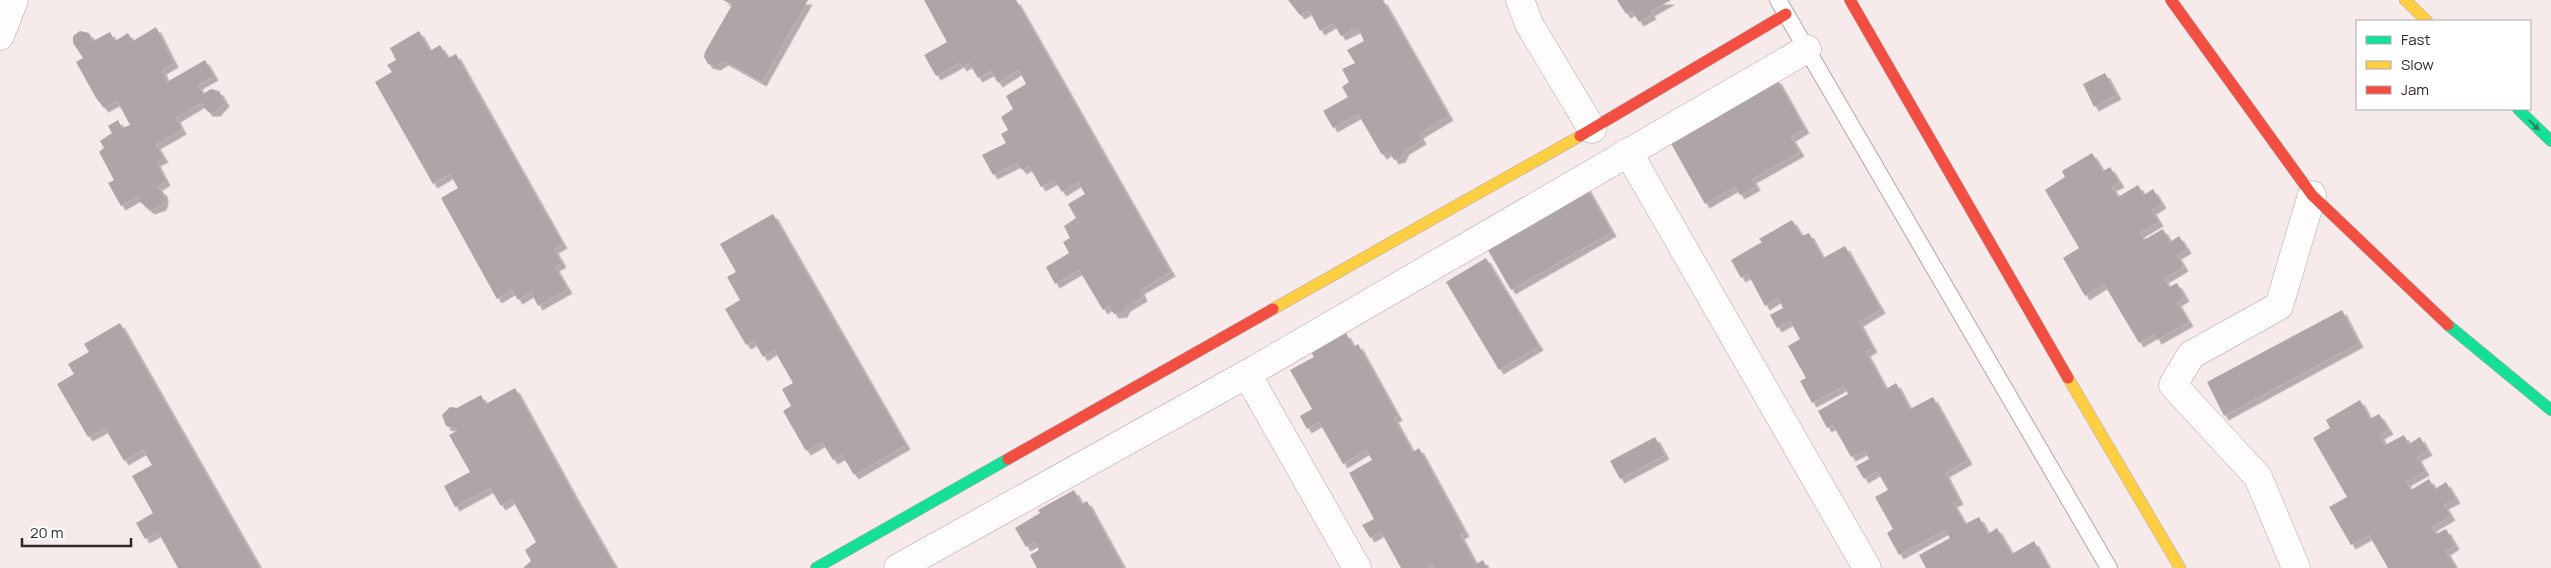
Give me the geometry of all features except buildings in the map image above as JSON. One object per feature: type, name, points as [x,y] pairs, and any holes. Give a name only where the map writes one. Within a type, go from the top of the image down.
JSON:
[{"type":"main road","points":[[1850,0],[2013,284],[2180,568]]},
{"type":"main road","points":[[2171,0],[2312,195],[2445,322],[2551,410]]},
{"type":"main road","points":[[2405,0],[2426,20]]},
{"type":"main road","points":[[816,568],[1592,129],[1786,14]]},
{"type":"main road","points":[[2519,110],[2551,141]]},
{"type":"street","points":[[0,36],[14,0]]},
{"type":"street","points":[[1520,0],[1529,24],[1592,129]]},
{"type":"street","points":[[898,568],[1247,374],[1807,50]]},
{"type":"street","points":[[1628,152],[1867,568]]},
{"type":"street","points":[[2296,568],[2258,477],[2173,385],[2192,355],[2279,306],[2312,195]]},
{"type":"street","points":[[1247,374],[1357,568]]},
{"type":"lane","points":[[1778,0],[2109,568]]},
{"type":"traffic: fast","points":[[2519,110],[2551,141]]},
{"type":"traffic: fast","points":[[2448,325],[2551,410]]},
{"type":"traffic: fast","points":[[816,568],[1008,459]]},
{"type":"traffic: slow","points":[[2405,0],[2426,20]]},
{"type":"traffic: slow","points":[[1273,309],[1580,136]]},
{"type":"traffic: slow","points":[[2068,378],[2180,568]]},
{"type":"traffic: jam","points":[[1850,0],[2068,378]]},
{"type":"traffic: jam","points":[[2171,0],[2312,195],[2448,325]]},
{"type":"traffic: jam","points":[[1580,136],[1786,14]]},
{"type":"traffic: jam","points":[[1008,459],[1273,309]]}]
